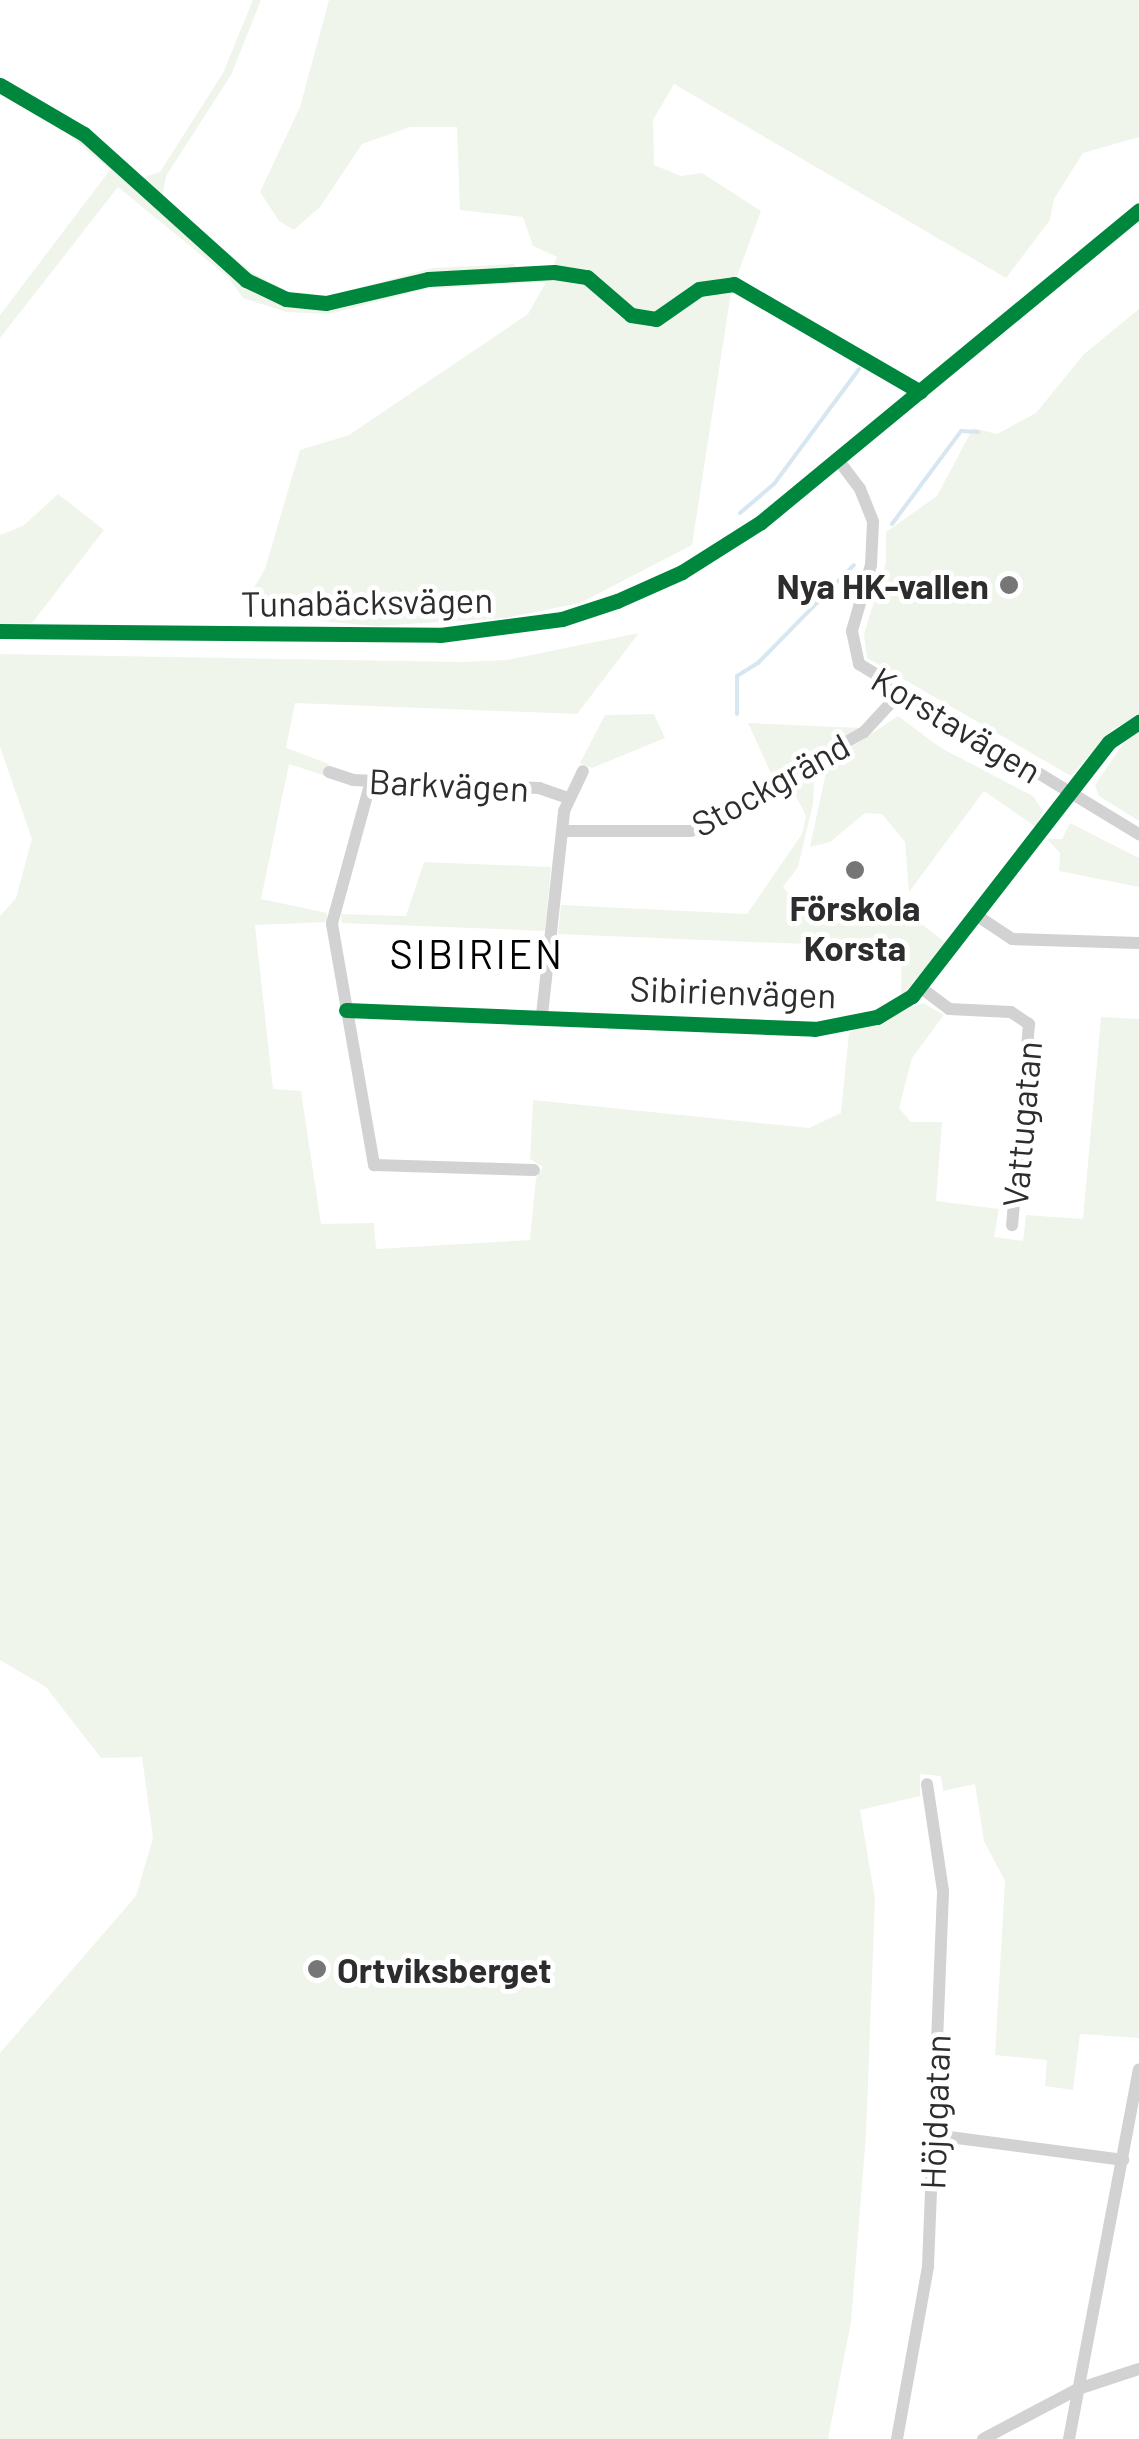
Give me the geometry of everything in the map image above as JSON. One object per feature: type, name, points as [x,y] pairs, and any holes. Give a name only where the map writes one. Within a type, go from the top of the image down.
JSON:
[{"type":"street","points":[[0,86],[84,134],[246,280],[286,299],[326,303],[428,279],[554,272],[587,277],[631,314],[656,320],[698,290],[734,284],[920,392]]},
{"type":"street","name":"Tunabäcksvägen","points":[[0,631],[440,634],[562,618],[616,601],[707,558],[839,461],[1139,210]]},
{"type":"street","name":"Korstavägen","points":[[839,461],[868,504],[874,538],[852,632],[854,654],[866,672],[1139,834]]},
{"type":"street","name":"Stockgränd","points":[[563,831],[691,832],[864,732],[900,693]]},
{"type":"street","name":"Sibirienvägen","points":[[346,1010],[839,1028],[895,1008],[920,987],[1108,742],[1139,722]]},
{"type":"street","points":[[542,1015],[568,798],[583,771]]},
{"type":"street","name":"Barkvägen","points":[[329,772],[371,781],[539,788],[568,798]]},
{"type":"street","points":[[371,781],[333,906],[346,1010],[374,1166],[534,1170]]},
{"type":"street","points":[[976,914],[1012,939],[1139,943]]},
{"type":"street","name":"Vattugatan","points":[[920,987],[949,1008],[1010,1012],[1028,1024],[1012,1225]]},
{"type":"street","name":"Höjdgatan","points":[[898,2439],[922,2326],[934,2135],[942,1861],[928,1784]]},
{"type":"street","points":[[1069,2439],[1139,2070]]},
{"type":"street","points":[[934,2135],[1123,2160]]},
{"type":"street","points":[[983,2439],[1078,2389],[1139,2369]]},
{"type":"shaded area","points":[[253,0],[261,0],[231,75],[166,176],[162,198],[251,272],[287,291],[328,296],[433,268],[514,264],[518,269],[422,275],[344,295],[308,300],[248,275],[144,187],[116,157],[141,178],[160,172],[223,73]]},
{"type":"shaded area","points":[[329,0],[1139,0],[1139,137],[1083,153],[1054,199],[1050,220],[1006,278],[674,84],[653,120],[654,165],[681,176],[702,173],[761,211],[731,292],[692,545],[580,603],[505,618],[376,626],[250,615],[249,596],[265,569],[300,450],[349,435],[528,314],[546,282],[426,289],[329,314],[286,312],[243,298],[228,277],[118,187],[0,338],[0,315],[110,170],[61,128],[0,92],[94,147],[199,248],[265,297],[325,308],[425,284],[548,278],[557,257],[533,246],[523,217],[460,210],[457,127],[410,127],[362,144],[320,207],[294,230],[279,221],[260,192],[300,107]]},
{"type":"shaded area","name":"Nya HK-vallen","points":[[1139,309],[1139,716],[1113,729],[1071,776],[867,658],[864,634],[886,563],[886,532],[937,496],[973,428],[997,434],[1036,413],[1084,354]]},
{"type":"shaded area","points":[[58,494],[104,530],[32,623],[0,624],[0,535],[23,526]]},
{"type":"shaded area","points":[[639,633],[577,714],[295,703],[286,748],[329,764],[326,776],[289,764],[261,899],[327,913],[327,922],[255,925],[273,1089],[301,1091],[321,1224],[374,1223],[376,1249],[530,1240],[536,1178],[543,1167],[530,1159],[533,1100],[809,1128],[841,1113],[849,1033],[923,1003],[944,1015],[912,1058],[899,1108],[911,1122],[942,1122],[936,1201],[999,1209],[994,1237],[1023,1241],[1026,1215],[1083,1219],[1101,1017],[1139,1019],[1139,2038],[1080,2034],[1073,2090],[1045,2086],[1047,2060],[995,2055],[1005,1881],[984,1841],[975,1784],[943,1791],[941,1776],[920,1774],[920,1796],[860,1810],[875,1899],[866,2135],[851,2322],[828,2439],[0,2439],[0,2053],[136,1896],[153,1838],[142,1757],[101,1758],[46,1687],[0,1660],[0,916],[16,898],[32,839],[0,747],[0,654],[462,662],[507,660]]},
{"type":"shaded area","points":[[654,714],[665,738],[592,768],[580,763],[605,715]]},
{"type":"shaded area","points":[[898,716],[941,748],[1033,796],[1043,811],[1036,827],[984,791],[909,892],[905,842],[882,814],[865,813],[830,842],[810,847],[828,763]]},
{"type":"shaded area","points":[[748,723],[815,726],[860,728],[773,778]]},
{"type":"shaded area","points":[[1139,732],[1139,821],[1099,796],[1095,785],[1127,738]]},
{"type":"shaded area","points":[[805,776],[814,780],[813,804],[798,867],[783,887],[815,923],[845,898],[884,925],[898,906],[946,943],[901,997],[902,948],[558,934],[561,905],[747,914],[802,834],[806,816],[790,784]]},
{"type":"shaded area","points":[[1070,823],[1139,858],[1139,887],[1059,871],[1060,853],[1047,839],[1062,839]]},
{"type":"shaded area","points":[[424,862],[551,867],[545,931],[342,923],[341,914],[406,916]]},
{"type":"waterway","points":[[740,513],[774,484],[859,369]]},
{"type":"waterway","points":[[892,524],[961,431],[978,432]]},
{"type":"waterway","points":[[737,714],[737,676],[758,663],[854,565]]},
{"type":"cycle path","points":[[0,85],[84,134],[246,280],[286,299],[326,303],[428,279],[554,272],[587,277],[631,315],[656,319],[699,289],[734,284],[920,392]]},
{"type":"cycle path","points":[[0,631],[440,635],[562,619],[617,601],[682,572],[761,522],[1139,210]]},
{"type":"cycle path","points":[[346,1010],[815,1029],[877,1017],[912,996],[1109,742],[1139,722]]},
{"type":"place","name":"Nya HK-vallen","points":[[1009,585]]},
{"type":"place","name":"Förskola Korsta","points":[[855,870]]},
{"type":"place","name":"Ortviksberget","points":[[317,1969]]},
{"type":"district","name":"SIBIRIEN","points":[[477,953]]}]
